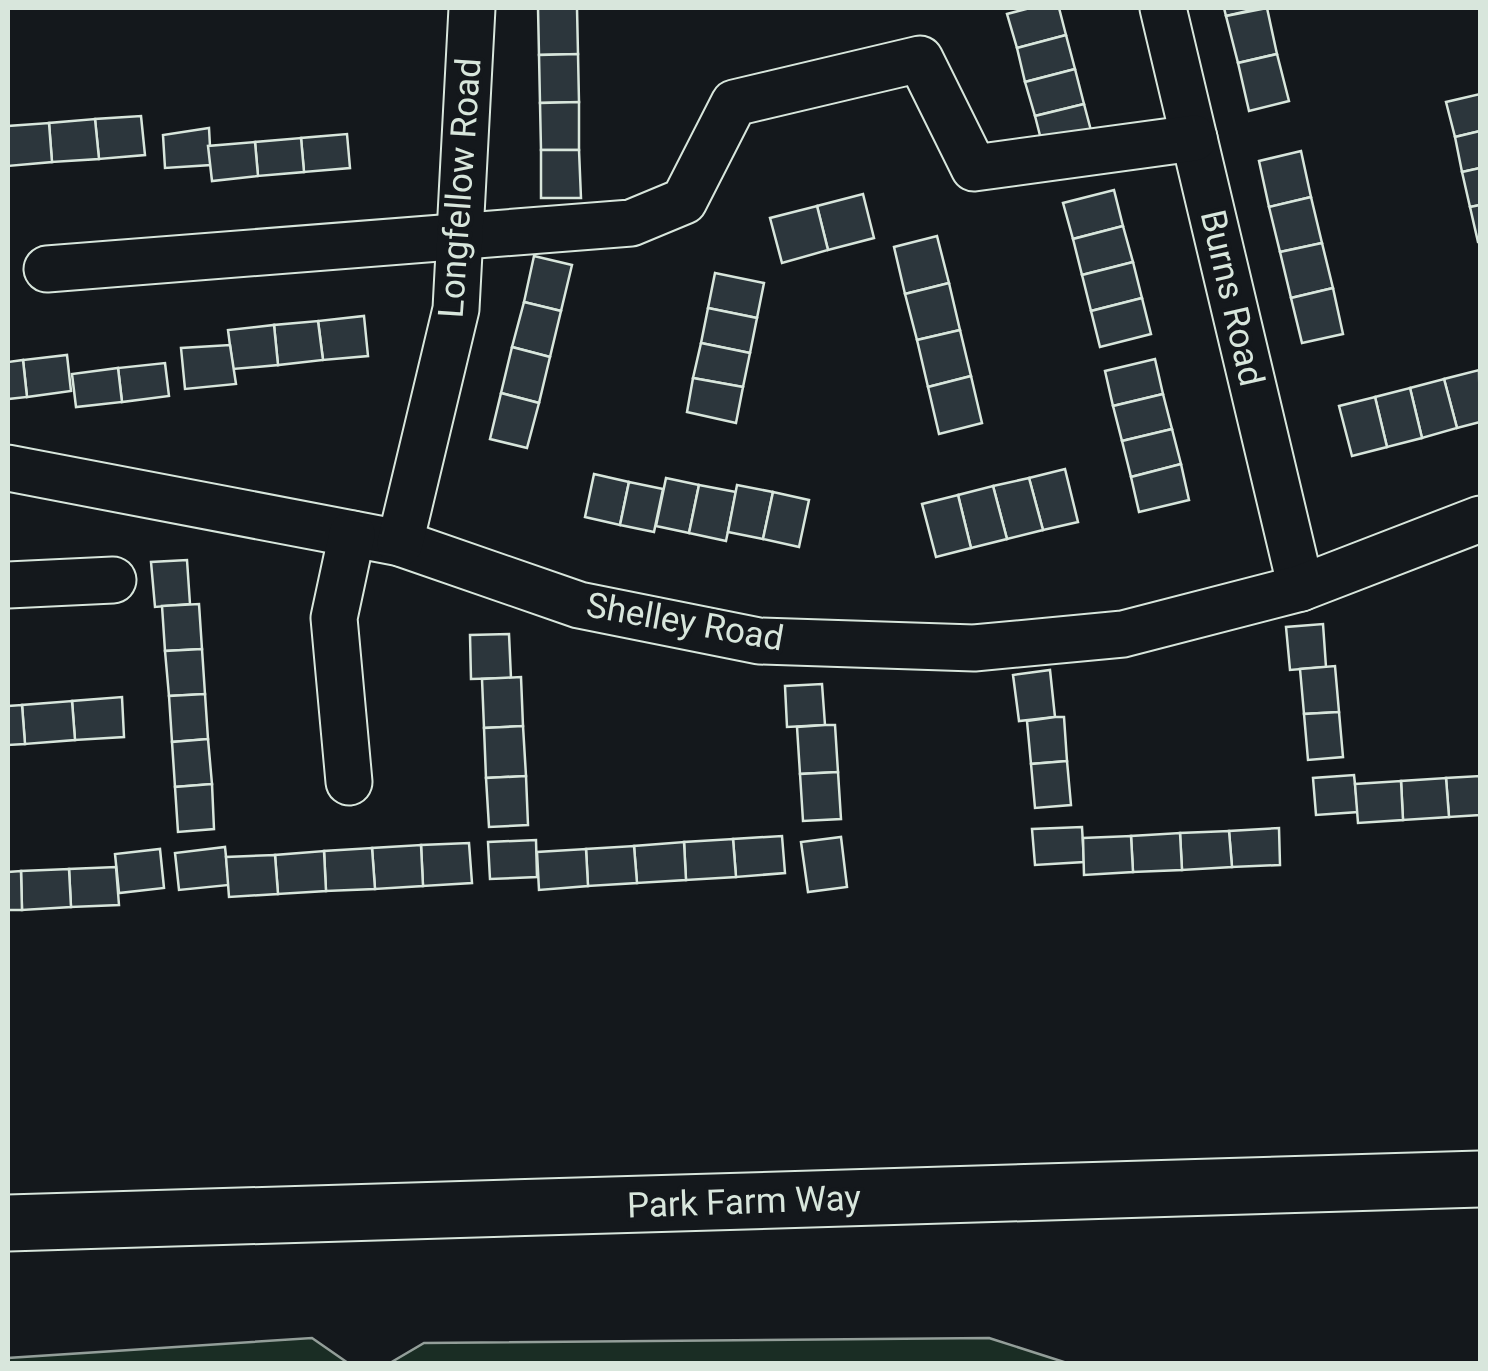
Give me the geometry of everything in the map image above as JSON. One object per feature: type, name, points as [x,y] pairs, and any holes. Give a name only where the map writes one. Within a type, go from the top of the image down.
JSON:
[{"type":"highway","name":"Park Farm Way","points":[[8,1224],[1480,1179]]},
{"type":"street","name":"Longfellow Road","points":[[400,543],[456,309],[472,8]]},
{"type":"street","name":"Burns Road","points":[[1163,8],[1301,588]]},
{"type":"street","points":[[47,270],[631,223],[684,201],[734,103],[920,59],[974,168],[1194,138]]},
{"type":"street","name":"Shelley Road","points":[[8,468],[400,543],[579,605],[759,641],[974,648],[1123,634],[1301,588],[1478,533]]},
{"type":"street","points":[[349,782],[334,618],[352,534]]},
{"type":"street","points":[[8,585],[113,580]]},
{"type":"green space","points":[[312,1338],[348,1363],[8,1363],[8,1358]]},
{"type":"green space","points":[[989,1338],[1067,1363],[390,1363],[424,1343]]},
{"type":"building","points":[[538,8],[577,8],[578,54],[539,55]]},
{"type":"building","points":[[1030,8],[1059,8],[1066,35],[1017,48],[1007,14]]},
{"type":"building","points":[[1224,8],[1260,8],[1226,16]]},
{"type":"building","points":[[1267,8],[1277,54],[1238,63],[1226,16]]},
{"type":"building","points":[[1066,35],[1075,69],[1025,82],[1017,48]]},
{"type":"building","points":[[578,54],[579,102],[540,103],[539,55]]},
{"type":"building","points":[[1277,54],[1289,101],[1249,111],[1238,63]]},
{"type":"building","points":[[1075,69],[1084,104],[1035,116],[1025,82]]},
{"type":"building","points":[[1480,94],[1480,131],[1455,137],[1446,102]]},
{"type":"building","points":[[579,102],[579,150],[541,150],[540,103]]},
{"type":"building","points":[[1084,104],[1093,138],[1044,151],[1035,116]]},
{"type":"building","points":[[141,116],[145,155],[99,159],[95,119]]},
{"type":"building","points":[[95,119],[99,159],[52,162],[49,123]]},
{"type":"building","points":[[49,123],[52,162],[8,166],[8,126]]},
{"type":"building","points":[[209,128],[211,165],[165,168],[163,135]]},
{"type":"building","points":[[1480,131],[1480,168],[1462,172],[1455,137]]},
{"type":"building","points":[[347,134],[350,168],[304,172],[301,138]]},
{"type":"building","points":[[301,138],[304,172],[258,176],[255,142]]},
{"type":"building","points":[[255,142],[258,176],[212,181],[208,146]]},
{"type":"building","points":[[541,150],[579,150],[581,198],[541,198]]},
{"type":"building","points":[[1301,151],[1311,197],[1269,207],[1259,161]]},
{"type":"building","points":[[1480,168],[1480,205],[1470,207],[1462,172]]},
{"type":"building","points":[[1114,190],[1123,226],[1073,239],[1063,203]]},
{"type":"building","points":[[863,194],[874,238],[828,250],[817,206]]},
{"type":"building","points":[[1311,197],[1322,243],[1280,252],[1269,207]]},
{"type":"building","points":[[1480,205],[1480,242],[1478,242],[1470,207]]},
{"type":"building","points":[[817,206],[828,250],[782,263],[770,218]]},
{"type":"building","points":[[1123,226],[1133,262],[1082,275],[1073,239]]},
{"type":"building","points":[[937,236],[949,283],[905,294],[894,247]]},
{"type":"building","points":[[1322,243],[1333,288],[1291,298],[1280,252]]},
{"type":"building","points":[[534,256],[572,265],[561,311],[524,302]]},
{"type":"building","points":[[1133,262],[1142,298],[1091,311],[1082,275]]},
{"type":"building","points":[[715,273],[764,283],[757,318],[708,308]]},
{"type":"building","points":[[949,283],[960,330],[917,340],[905,294]]},
{"type":"building","points":[[1333,288],[1343,334],[1302,343],[1291,298]]},
{"type":"building","points":[[1142,298],[1151,334],[1100,347],[1091,311]]},
{"type":"building","points":[[524,302],[561,311],[550,357],[512,347]]},
{"type":"building","points":[[708,308],[757,318],[750,353],[701,343]]},
{"type":"building","points":[[364,316],[368,356],[323,360],[318,321]]},
{"type":"building","points":[[318,321],[323,360],[278,365],[274,325]]},
{"type":"building","points":[[274,325],[278,365],[233,369],[228,330]]},
{"type":"building","points":[[960,330],[971,376],[928,387],[917,340]]},
{"type":"building","points":[[701,343],[750,353],[743,387],[693,378]]},
{"type":"building","points":[[230,345],[236,384],[185,389],[181,348]]},
{"type":"building","points":[[512,347],[550,357],[539,403],[501,393]]},
{"type":"building","points":[[67,355],[71,391],[27,397],[23,360]]},
{"type":"building","points":[[1155,359],[1163,394],[1113,406],[1105,371]]},
{"type":"building","points":[[23,360],[27,397],[8,399],[8,362]]},
{"type":"building","points":[[165,363],[169,396],[122,402],[118,368]]},
{"type":"building","points":[[118,368],[122,402],[76,407],[72,374]]},
{"type":"building","points":[[1479,370],[1480,422],[1457,428],[1444,379]]},
{"type":"building","points":[[971,376],[982,423],[939,434],[928,387]]},
{"type":"building","points":[[693,378],[743,387],[736,423],[687,412]]},
{"type":"building","points":[[1444,379],[1457,428],[1422,438],[1410,388]]},
{"type":"building","points":[[1410,388],[1422,438],[1387,447],[1375,397]]},
{"type":"building","points":[[501,393],[539,403],[527,448],[490,439]]},
{"type":"building","points":[[1163,394],[1172,429],[1122,441],[1113,406]]},
{"type":"building","points":[[1375,397],[1387,447],[1352,456],[1339,406]]},
{"type":"building","points":[[1172,429],[1181,464],[1131,477],[1122,441]]},
{"type":"building","points":[[1181,464],[1189,500],[1139,512],[1131,477]]},
{"type":"building","points":[[1065,469],[1078,522],[1043,530],[1029,478]]},
{"type":"building","points":[[594,474],[629,482],[620,525],[585,517]]},
{"type":"building","points":[[666,478],[699,485],[689,533],[656,526]]},
{"type":"building","points":[[1029,478],[1043,530],[1007,539],[993,486]]},
{"type":"building","points":[[629,482],[663,489],[654,532],[620,525]]},
{"type":"building","points":[[699,485],[736,492],[726,541],[689,533]]},
{"type":"building","points":[[737,485],[773,492],[763,539],[728,532]]},
{"type":"building","points":[[993,486],[1007,539],[971,548],[958,495]]},
{"type":"building","points":[[773,492],[809,500],[799,547],[763,539]]},
{"type":"building","points":[[958,495],[971,548],[936,557],[922,504]]},
{"type":"building","points":[[187,560],[190,604],[155,607],[151,562]]},
{"type":"building","points":[[199,604],[202,649],[165,651],[162,606]]},
{"type":"building","points":[[1323,624],[1326,667],[1290,670],[1286,627]]},
{"type":"building","points":[[509,634],[511,678],[471,679],[470,635]]},
{"type":"building","points":[[202,649],[205,694],[169,696],[165,651]]},
{"type":"building","points":[[1335,666],[1339,712],[1304,714],[1300,669]]},
{"type":"building","points":[[1050,670],[1055,717],[1019,721],[1013,675]]},
{"type":"building","points":[[521,677],[523,726],[484,728],[482,679]]},
{"type":"building","points":[[822,684],[825,725],[787,727],[785,686]]},
{"type":"building","points":[[205,694],[208,739],[172,742],[169,696]]},
{"type":"building","points":[[122,697],[124,737],[75,740],[72,701]]},
{"type":"building","points":[[72,701],[75,740],[25,744],[22,705]]},
{"type":"building","points":[[22,705],[25,744],[8,745],[8,706]]},
{"type":"building","points":[[1339,712],[1343,757],[1308,760],[1304,714]]},
{"type":"building","points":[[1064,717],[1067,761],[1031,764],[1027,721]]},
{"type":"building","points":[[835,725],[838,772],[800,774],[797,727]]},
{"type":"building","points":[[523,726],[526,776],[486,778],[484,728]]},
{"type":"building","points":[[208,739],[212,784],[175,787],[172,742]]},
{"type":"building","points":[[1067,761],[1071,805],[1035,808],[1031,764]]},
{"type":"building","points":[[838,772],[841,819],[803,821],[800,774]]},
{"type":"building","points":[[1354,775],[1358,812],[1316,815],[1313,778]]},
{"type":"building","points":[[526,776],[528,825],[489,827],[486,778]]},
{"type":"building","points":[[1480,776],[1480,815],[1449,817],[1446,778]]},
{"type":"building","points":[[1446,778],[1449,817],[1403,820],[1401,781]]},
{"type":"building","points":[[1401,781],[1403,820],[1358,823],[1355,784]]},
{"type":"building","points":[[212,784],[214,829],[178,832],[175,787]]},
{"type":"building","points":[[1082,827],[1084,862],[1035,865],[1032,829]]},
{"type":"building","points":[[1279,828],[1280,865],[1232,867],[1229,831]]},
{"type":"building","points":[[1229,831],[1232,867],[1182,870],[1180,833]]},
{"type":"building","points":[[1180,833],[1182,870],[1133,872],[1131,836]]},
{"type":"building","points":[[782,836],[785,873],[736,877],[733,839]]},
{"type":"building","points":[[1131,836],[1133,872],[1084,875],[1083,838]]},
{"type":"building","points":[[841,837],[847,887],[808,892],[801,842]]},
{"type":"building","points":[[733,839],[736,877],[686,880],[684,842]]},
{"type":"building","points":[[536,840],[537,877],[490,879],[488,842]]},
{"type":"building","points":[[684,842],[686,880],[637,883],[634,846]]},
{"type":"building","points":[[469,843],[472,883],[423,886],[421,845]]},
{"type":"building","points":[[421,845],[423,886],[375,889],[372,848]]},
{"type":"building","points":[[634,846],[637,883],[588,886],[586,849]]},
{"type":"building","points":[[225,847],[229,885],[179,890],[175,853]]},
{"type":"building","points":[[372,848],[375,889],[326,891],[324,851]]},
{"type":"building","points":[[160,849],[164,888],[119,893],[115,854]]},
{"type":"building","points":[[586,849],[588,886],[539,890],[537,852]]},
{"type":"building","points":[[324,851],[326,891],[278,894],[275,855]]},
{"type":"building","points":[[275,855],[278,894],[229,897],[226,857]]},
{"type":"building","points":[[116,867],[119,905],[71,907],[69,869]]},
{"type":"building","points":[[69,869],[71,907],[22,910],[21,871]]},
{"type":"building","points":[[21,871],[22,910],[8,910],[8,872]]}]
